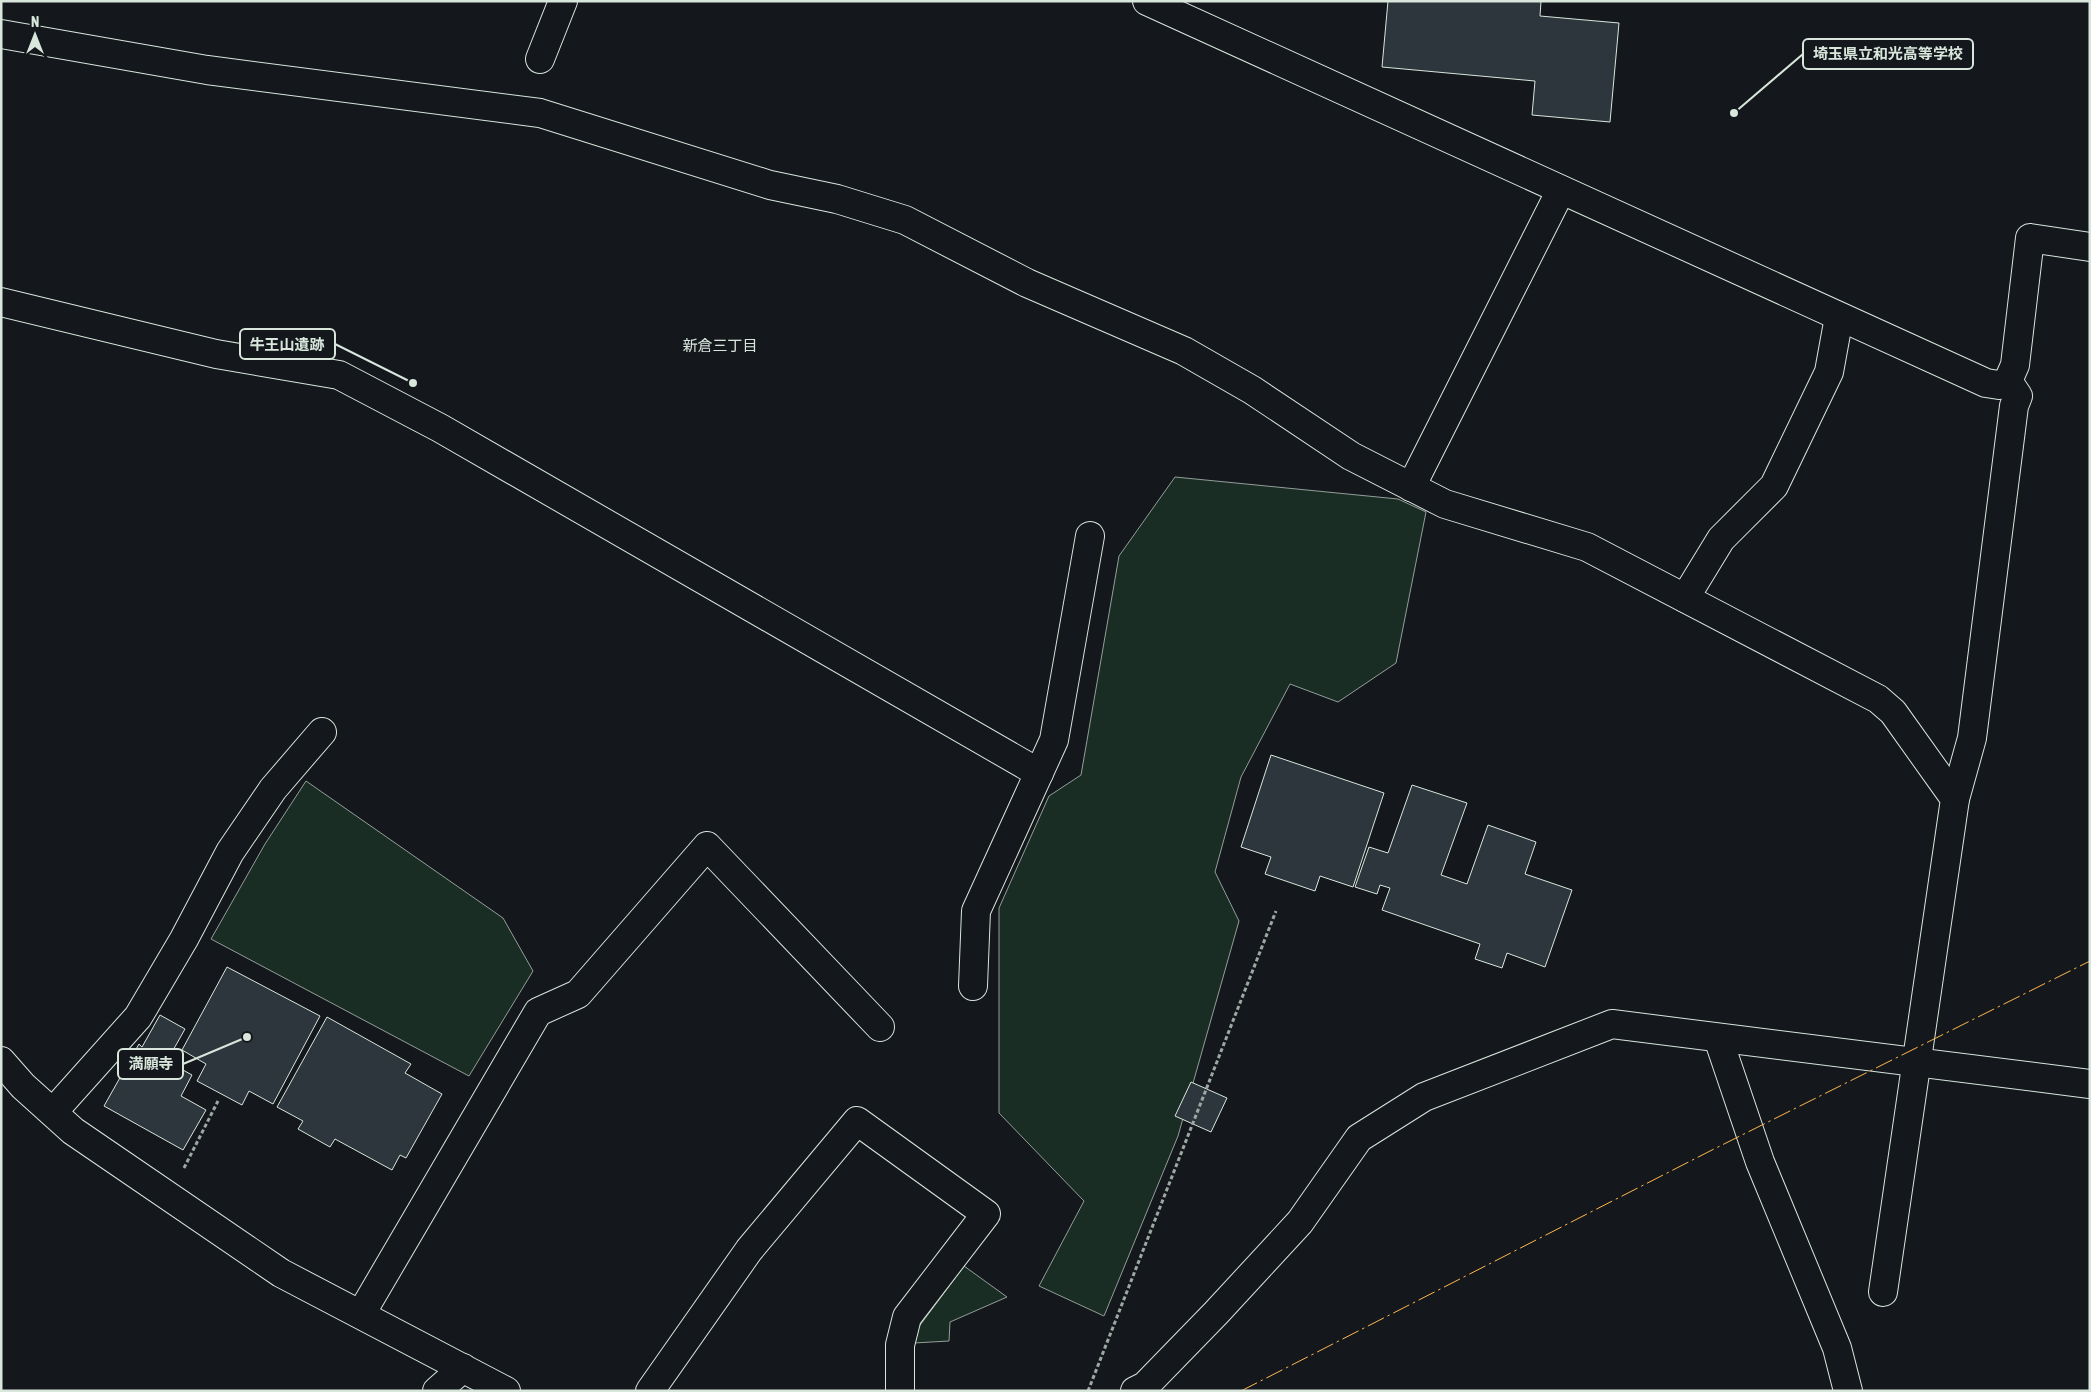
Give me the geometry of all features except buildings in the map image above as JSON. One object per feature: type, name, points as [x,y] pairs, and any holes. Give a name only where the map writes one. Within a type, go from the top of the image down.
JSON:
[{"type":"street","points":[[540,58],[563,1]]},
{"type":"street","points":[[1147,1],[1986,383],[1998,385],[2008,381],[2015,365],[2030,238],[2090,248]]},
{"type":"street","points":[[1,34],[207,70],[540,113],[770,185],[837,199],[905,220],[1027,283],[1184,351],[1252,390],[1351,456],[1445,504],[1587,547],[1878,700],[1893,712],[1955,800]]},
{"type":"street","points":[[1411,487],[1561,190]]},
{"type":"street","points":[[1,302],[216,354],[340,375],[440,428],[1039,773]]},
{"type":"street","points":[[1685,598],[1721,539],[1774,486],[1829,372],[1839,317]]},
{"type":"street","points":[[1883,1292],[1955,800],[1972,738],[2014,406],[2018,396],[2008,381]]},
{"type":"street","points":[[974,986],[976,911],[1054,740],[1090,536]]},
{"type":"street","points":[[53,1112],[138,1017],[184,939],[230,852],[273,789],[322,732]]},
{"type":"street","points":[[361,1314],[538,1012],[578,994],[707,846],[880,1027]]},
{"type":"street","points":[[1135,1391],[1145,1386],[1300,1222],[1358,1138],[1424,1097],[1612,1024],[2090,1084]]},
{"type":"street","points":[[1718,1038],[1760,1162],[1837,1348],[1848,1391]]},
{"type":"street","points":[[1,1061],[23,1086],[73,1131],[281,1273],[506,1391]]},
{"type":"street","points":[[650,1391],[749,1250],[857,1120],[986,1214],[907,1317],[900,1345],[900,1391]]},
{"type":"street","points":[[437,1391],[464,1368]]},
{"type":"path","points":[[1088,1391],[1276,911]]},
{"type":"path","points":[[183,1169],[218,1101]]},
{"type":"green space","points":[[1175,477],[1398,499],[1426,512],[1396,663],[1338,702],[1290,684],[1241,777],[1215,872],[1239,921],[1178,1136],[1104,1316],[1039,1286],[1084,1201],[999,1113],[999,908],[1049,796],[1081,775],[1119,556]]},
{"type":"green space","points":[[306,781],[503,918],[533,971],[469,1076],[211,939],[265,844]]},
{"type":"green space","points":[[964,1266],[1007,1297],[950,1322],[949,1341],[914,1343],[915,1332]]},
{"type":"power","points":[[1241,1391],[1712,1150],[2090,961]]},
{"type":"place","name":"埼玉県立和光高等学校","points":[[1734,113]]},
{"type":"place","name":"牛王山遺跡","points":[[413,383]]},
{"type":"place","name":"満願寺","points":[[247,1037]]},
{"type":"district","name":"新倉三丁目","points":[[720,345]]}]
